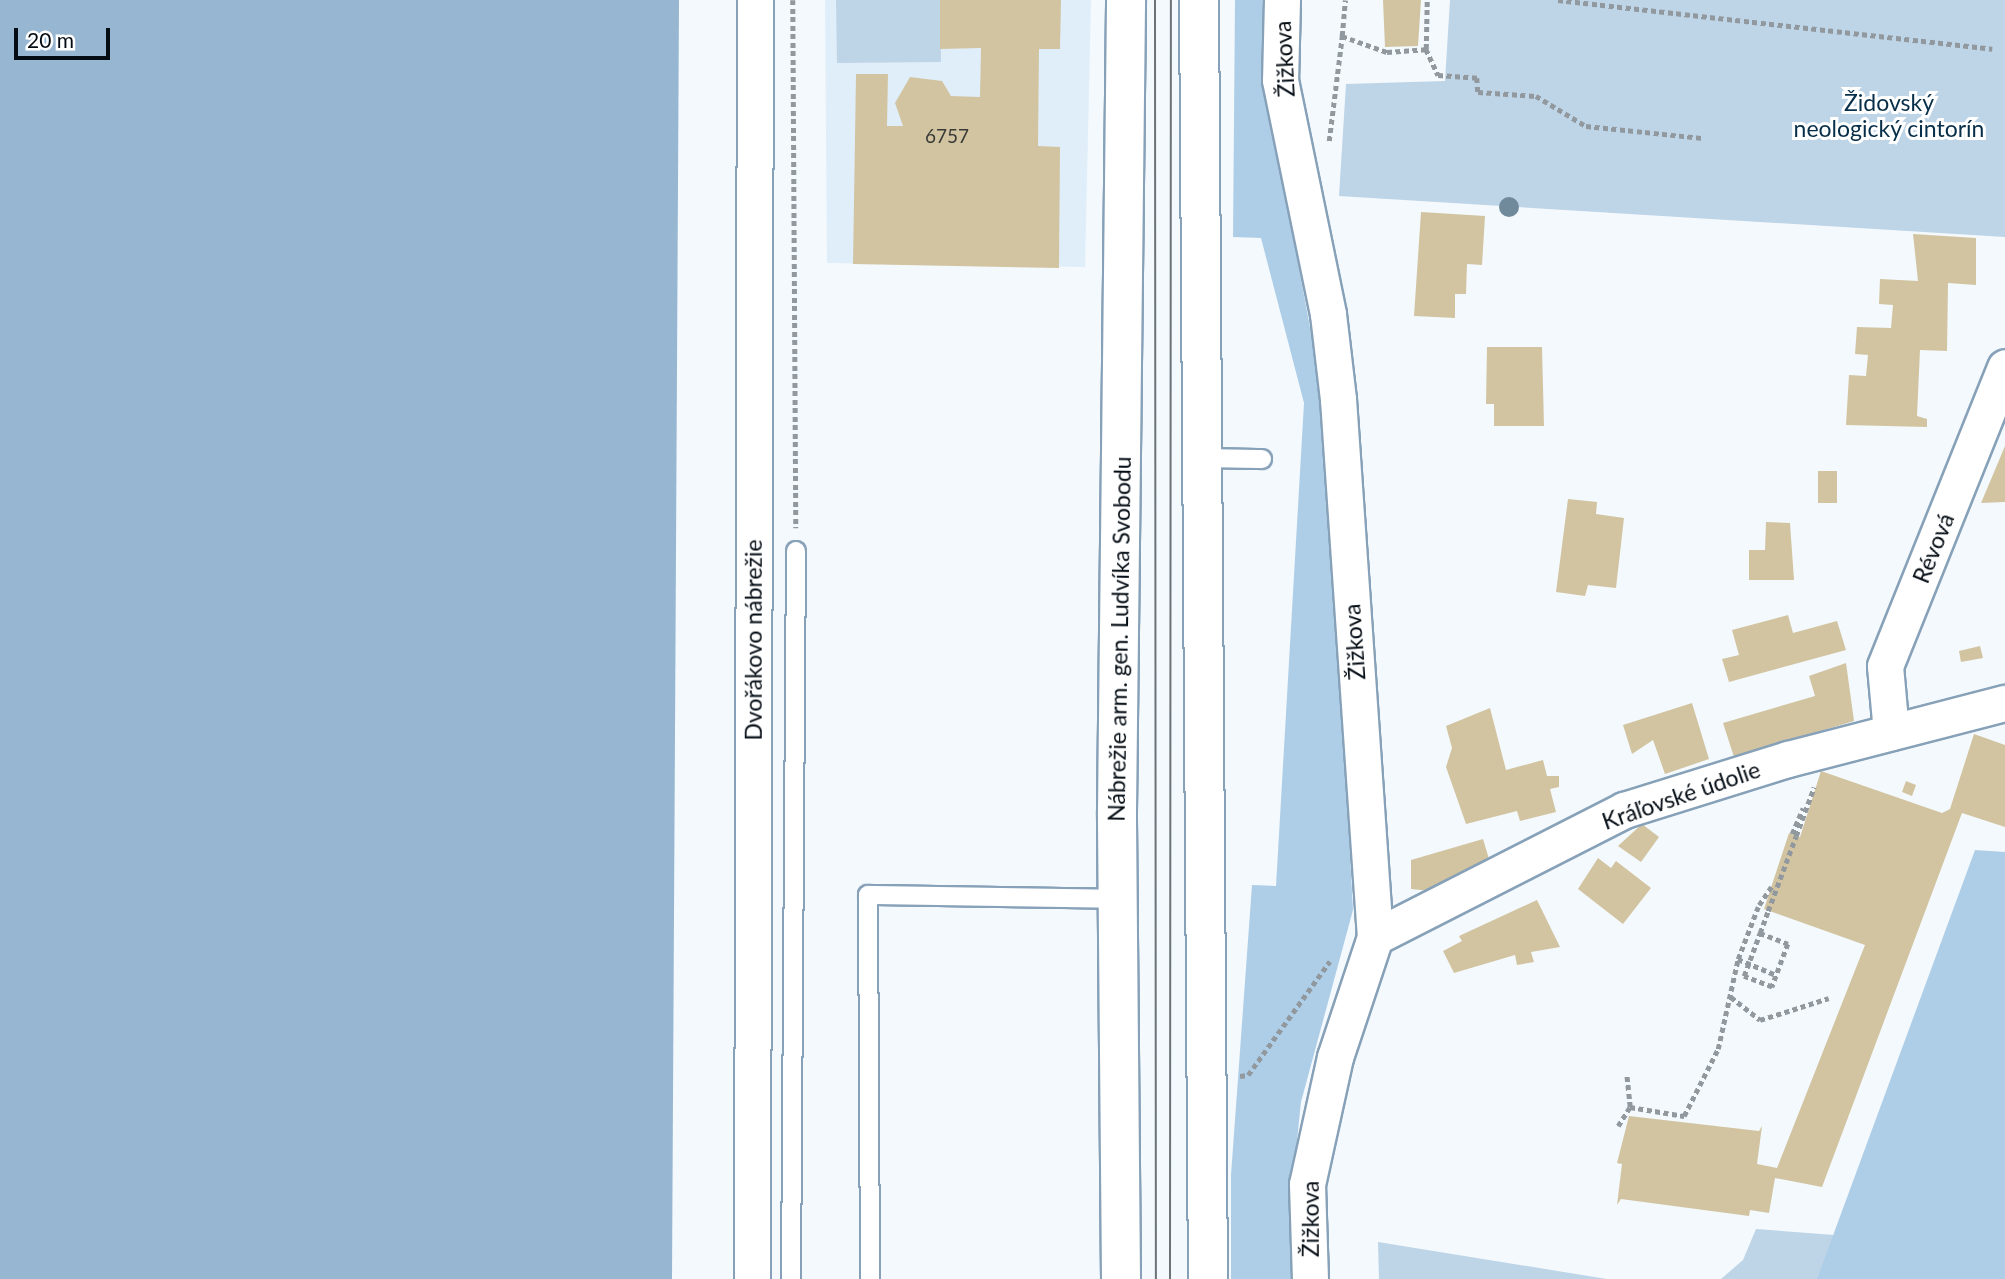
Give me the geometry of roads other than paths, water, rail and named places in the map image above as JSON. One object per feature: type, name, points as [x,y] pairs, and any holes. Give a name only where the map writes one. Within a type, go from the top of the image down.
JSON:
[{"type":"main road","name":"Nábrežie arm. gen. Ludvíka Svobodu","points":[[1121,1279],[1117,899],[1126,0]]},
{"type":"main road","points":[[1199,0],[1199,458],[1208,1279]]},
{"type":"street","name":"Dvořákovo nábrežie","points":[[751,1279],[755,0]]},
{"type":"street","name":"Žižkova","points":[[1282,0],[1280,80],[1328,314],[1338,400],[1375,937],[1335,1057],[1307,1184],[1310,1279]]},
{"type":"street","name":"Révová","points":[[1891,732],[1885,666],[2005,368]]},
{"type":"street","name":"Kráľovské údolie","points":[[1375,937],[1624,810],[1891,732],[2005,703]]},
{"type":"lane","points":[[1199,458],[1262,459]]},
{"type":"lane","points":[[791,1279],[796,551]]},
{"type":"lane","points":[[870,1279],[868,895],[1117,899]]},
{"type":"tram line","points":[[1155,0],[1156,1279]]},
{"type":"tram line","points":[[1170,1279],[1171,0]]},
{"type":"park label","name":"Židovský neologický cintorín","points":[[1889,115]]}]
